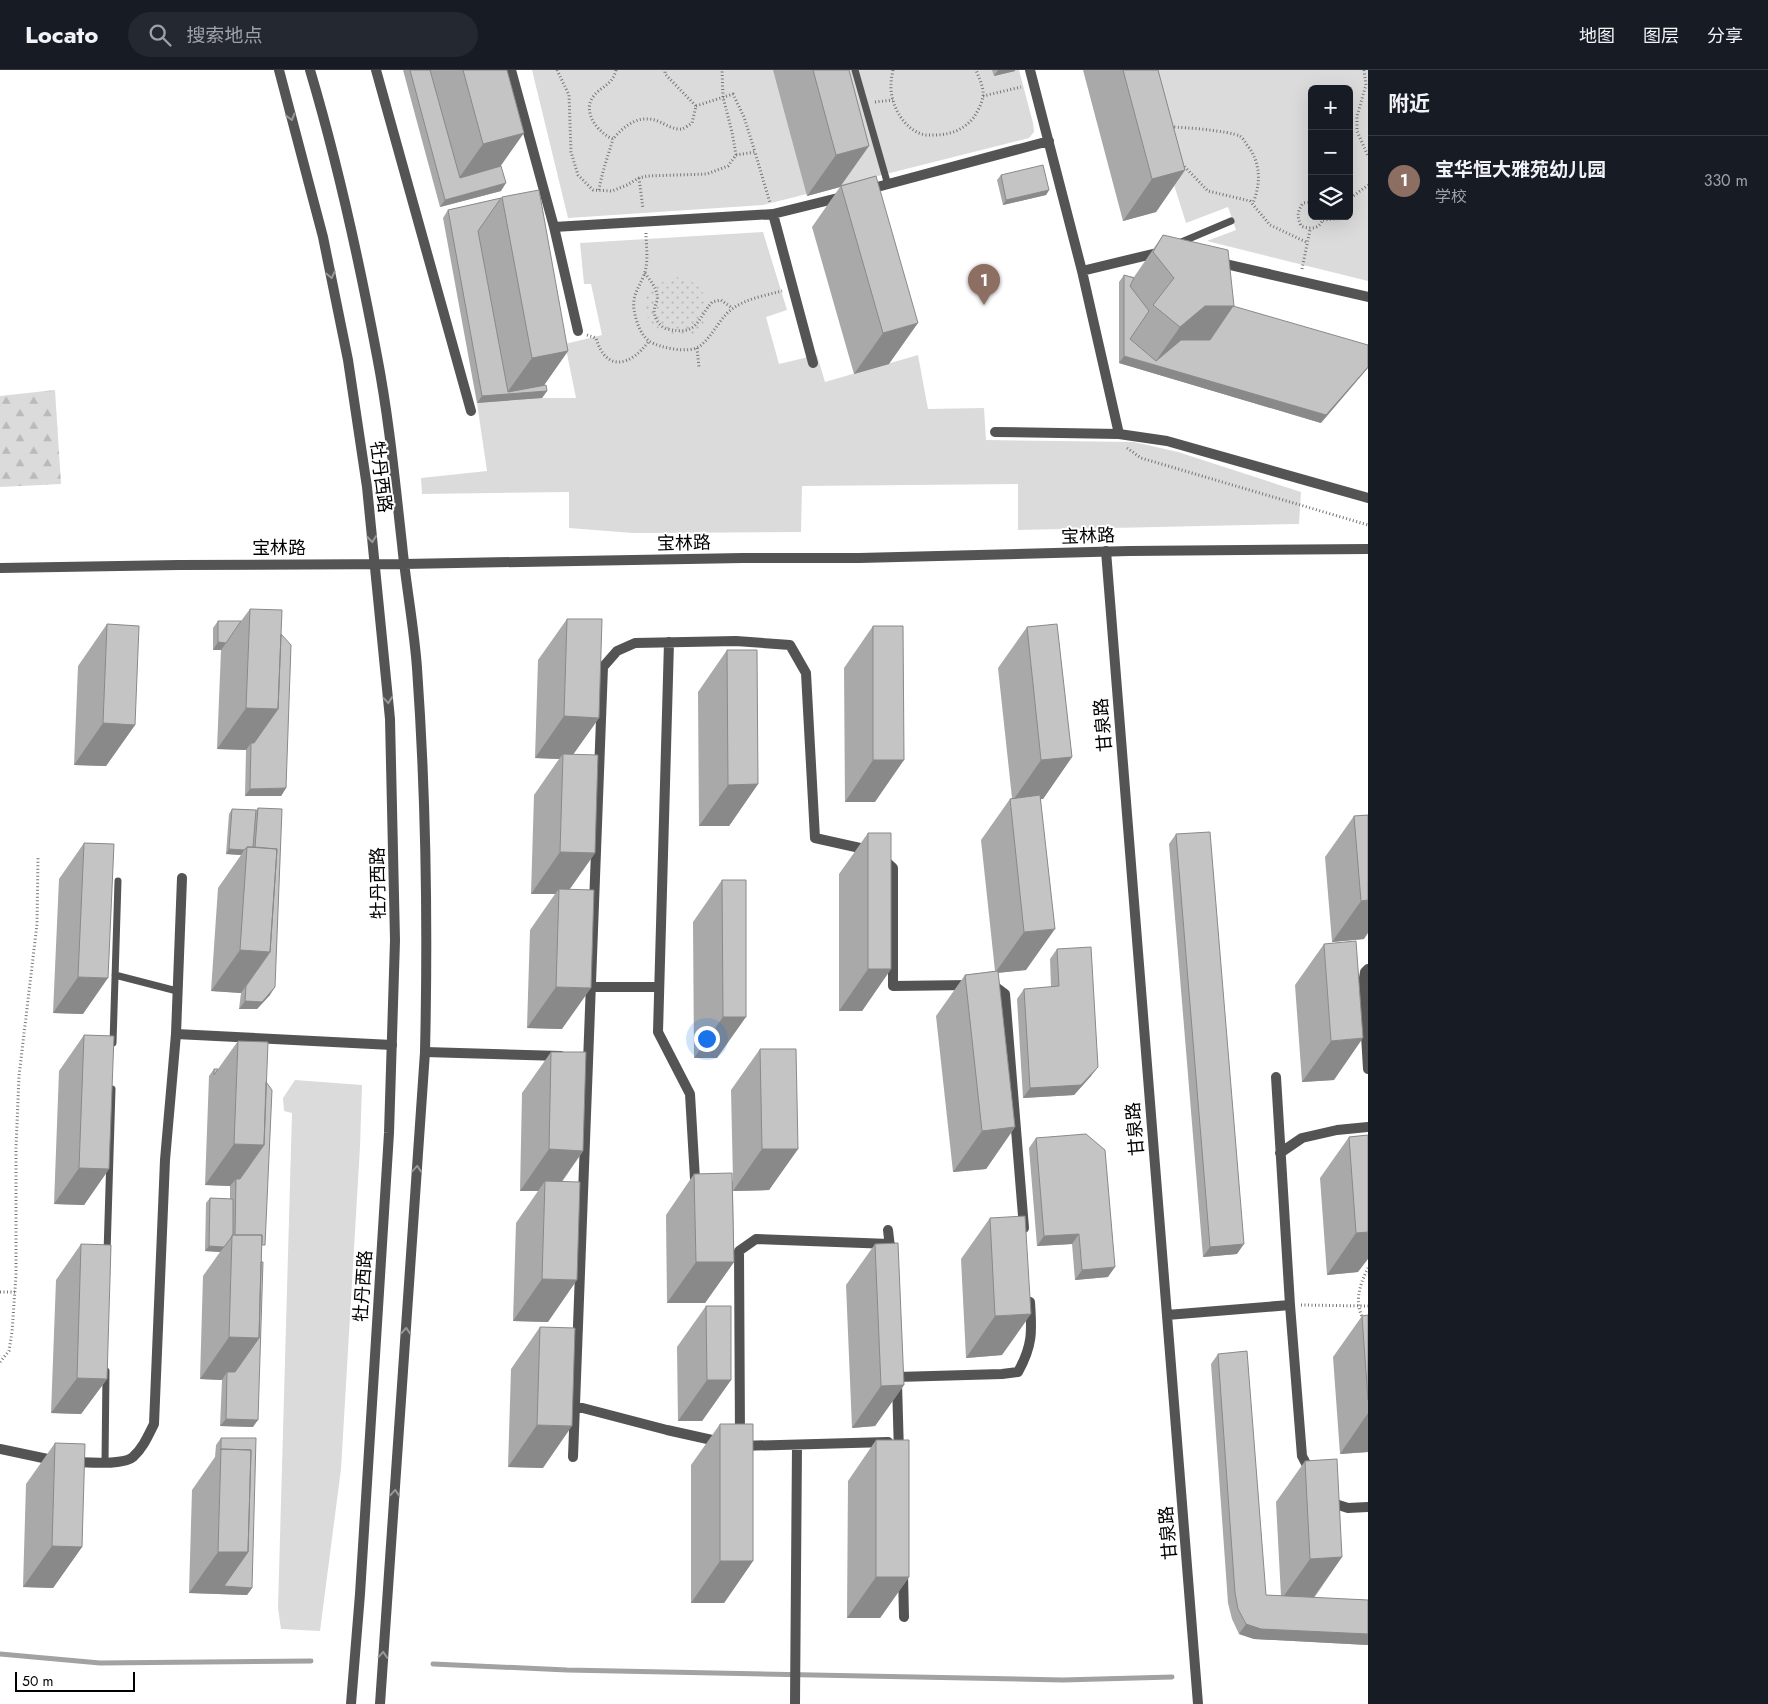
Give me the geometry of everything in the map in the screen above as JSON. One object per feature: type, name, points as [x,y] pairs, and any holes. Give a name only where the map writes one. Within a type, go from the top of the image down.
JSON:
[{"type":"street","name":"牡丹西路","points":[[279,70],[323,237],[348,360],[366,486],[390,719],[395,940],[389,1133],[360,1594],[351,1704]]},
{"type":"street","name":"牡丹西路","points":[[310,70],[349,219],[378,359],[417,665],[423,779],[428,945],[425,1052],[380,1704]]},
{"type":"street","points":[[376,70],[471,411]]},
{"type":"street","points":[[511,70],[554,227],[578,331]]},
{"type":"street","points":[[1030,70],[1082,271],[1119,434]]},
{"type":"street","points":[[554,227],[773,214],[1048,141]]},
{"type":"street","points":[[773,214],[813,363]]},
{"type":"street","points":[[1082,271],[1160,252],[1171,253]]},
{"type":"street","points":[[1206,260],[1368,297]]},
{"type":"street","points":[[995,432],[1119,434],[1166,441],[1368,498]]},
{"type":"street","name":"宝林路","points":[[0,568],[859,558],[1106,552],[1368,549]]},
{"type":"street","name":"甘泉路","points":[[1106,552],[1198,1704]]},
{"type":"street","points":[[573,1457],[579,1057],[591,987],[603,667],[617,651],[635,643],[736,641],[790,645],[806,673],[815,838],[875,852],[893,868],[893,986],[992,985],[1005,994],[1025,1242]]},
{"type":"street","points":[[669,642],[658,1032],[690,1094],[695,1179]]},
{"type":"street","points":[[0,1449],[58,1461],[105,1463],[132,1459],[145,1443],[154,1424],[165,1160],[176,1034],[182,878]]},
{"type":"street","points":[[1368,969],[1365,972],[1363,984],[1368,1069]]},
{"type":"street","points":[[591,987],[659,987]]},
{"type":"street","points":[[176,1034],[392,1046]]},
{"type":"street","points":[[425,1052],[579,1057]]},
{"type":"street","points":[[1276,1077],[1290,1305],[1302,1456],[1324,1500],[1348,1508],[1368,1507]]},
{"type":"street","points":[[1280,1153],[1302,1138],[1337,1130],[1368,1127]]},
{"type":"street","points":[[888,1230],[892,1269]]},
{"type":"street","points":[[740,1446],[739,1251],[756,1239],[890,1244]]},
{"type":"street","points":[[899,1461],[896,1373],[1002,1374],[1018,1372],[1027,1356],[1032,1331],[1029,1292]]},
{"type":"street","points":[[1167,1315],[1290,1305]]},
{"type":"street","points":[[574,1406],[667,1430],[740,1446],[899,1442]]},
{"type":"street","points":[[795,1704],[797,1445]]},
{"type":"street","points":[[902,1558],[904,1617]]},
{"type":"lane","points":[[855,70],[888,185]]},
{"type":"lane","points":[[1160,252],[1232,221]]},
{"type":"lane","points":[[113,1054],[118,881]]},
{"type":"lane","points":[[115,975],[177,992]]},
{"type":"lane","points":[[106,1262],[112,1084]]},
{"type":"lane","points":[[105,1463],[106,1368]]},
{"type":"path","points":[[557,70],[569,95],[571,152],[578,175],[593,190],[612,191],[639,178],[707,174],[728,166],[736,156],[755,152]]},
{"type":"path","points":[[613,139],[605,136],[597,128],[589,110],[592,99],[611,82],[616,70]]},
{"type":"path","points":[[665,70],[665,74],[696,106]]},
{"type":"path","points":[[722,70],[723,98],[736,156]]},
{"type":"path","points":[[893,70],[891,86],[893,100],[903,120],[914,130],[925,135],[948,134],[959,130],[978,111],[983,96],[981,80],[976,70]]},
{"type":"path","points":[[1364,70],[1366,85],[1357,116],[1357,131],[1368,156]]},
{"type":"path","points":[[983,96],[1034,84]]},
{"type":"path","points":[[696,106],[733,94],[744,117],[773,214]]},
{"type":"path","points":[[865,104],[893,100]]},
{"type":"path","points":[[599,190],[602,171],[613,139],[624,126],[644,118],[657,121],[668,127],[682,129],[692,122],[696,106]]},
{"type":"path","points":[[1171,134],[1168,126],[1241,136],[1256,160],[1258,191],[1252,204]]},
{"type":"path","points":[[1180,158],[1183,166],[1208,191],[1250,201],[1270,226],[1306,242]]},
{"type":"path","points":[[639,178],[645,222],[647,258],[645,274],[634,298],[634,309],[641,330],[649,341],[668,348],[688,350],[697,348],[709,339],[732,308],[741,303],[793,288]]},
{"type":"path","points":[[1353,196],[1368,185]]},
{"type":"path","points":[[1308,202],[1304,203],[1298,210],[1298,218],[1301,226],[1310,230]]},
{"type":"path","points":[[1300,282],[1306,242],[1310,230],[1319,226],[1322,220]]},
{"type":"path","points":[[645,274],[657,291],[654,309],[655,318],[663,328],[676,331],[688,330],[699,322],[712,302],[721,300],[732,308]]},
{"type":"path","points":[[578,331],[596,338],[599,348],[606,357],[614,362],[628,361],[634,358],[649,341]]},
{"type":"path","points":[[697,348],[699,367]]},
{"type":"path","points":[[1119,434],[1128,449],[1141,458],[1368,525]]},
{"type":"path","points":[[0,1362],[9,1351],[12,1332],[15,1292],[18,1076],[37,924],[38,858]]},
{"type":"path","points":[[1366,1326],[1359,1306],[1358,1292],[1368,1268]]},
{"type":"path","points":[[0,1292],[15,1292]]},
{"type":"path","points":[[1290,1305],[1368,1306]]},
{"type":"green space","points":[[532,70],[1019,70],[1034,132],[1029,138],[763,205],[568,218]]},
{"type":"green space","points":[[1127,70],[1368,70],[1368,281],[1207,241],[1236,230],[1228,207],[1186,223],[1158,134]]},
{"type":"green space","points":[[763,232],[787,310],[766,317],[779,364],[817,355],[825,382],[918,355],[928,409],[984,408],[986,440],[1134,442],[1178,452],[1301,492],[1299,524],[1018,530],[1018,484],[802,486],[801,532],[633,533],[569,528],[569,492],[422,494],[421,478],[487,471],[477,403],[542,398],[576,398],[565,344],[602,335],[591,284],[584,284],[580,243]]},
{"type":"green space","points":[[672,277],[693,282],[701,290],[708,303],[710,311],[700,328],[691,335],[673,335],[665,332],[657,328],[646,314],[645,305],[649,293]]},
{"type":"green space","points":[[55,390],[61,484],[0,487],[0,396]]},
{"type":"green space","points":[[295,1080],[362,1085],[341,1469],[320,1631],[281,1629],[278,1608],[292,1113],[284,1111],[283,1098]]},
{"type":"building","points":[[410,70],[430,70],[460,178],[501,166],[506,183],[445,200]]},
{"type":"building","points":[[463,70],[507,70],[524,133],[483,144]]},
{"type":"building","points":[[813,70],[849,70],[869,146],[836,155]]},
{"type":"building","points":[[1123,70],[1158,70],[1185,170],[1152,179]]},
{"type":"building","points":[[1043,165],[1049,190],[1006,200],[1001,175]]},
{"type":"building","points":[[876,176],[918,323],[883,333],[841,186]]},
{"type":"building","points":[[539,190],[568,351],[532,358],[502,197]]},
{"type":"building","points":[[501,198],[478,231],[508,392],[546,385],[547,391],[482,396],[448,210]]},
{"type":"building","points":[[1163,235],[1228,250],[1234,306],[1205,306],[1180,327],[1153,305],[1174,278],[1153,252]]},
{"type":"building","points":[[1124,275],[1134,278],[1130,286],[1149,311],[1130,339],[1156,361],[1181,340],[1210,340],[1233,306],[1368,345],[1368,367],[1326,415],[1124,356]]},
{"type":"building","points":[[250,609],[282,610],[278,709],[246,708]]},
{"type":"building","points":[[567,619],[602,619],[599,718],[564,716]]},
{"type":"building","points":[[218,621],[241,621],[226,643],[218,642]]},
{"type":"building","points":[[107,624],[139,626],[135,725],[103,723]]},
{"type":"building","points":[[1057,624],[1072,757],[1041,760],[1027,627]]},
{"type":"building","points":[[873,626],[903,626],[904,760],[873,760]]},
{"type":"building","points":[[281,634],[291,645],[286,788],[250,789],[251,743],[254,743],[278,709]]},
{"type":"building","points":[[727,650],[757,650],[758,784],[728,785]]},
{"type":"building","points":[[563,754],[598,755],[595,853],[560,852]]},
{"type":"building","points":[[1040,795],[1055,929],[1024,932],[1010,799]]},
{"type":"building","points":[[258,808],[282,809],[275,987],[262,1002],[245,1001],[246,986],[270,952],[277,849],[255,847]]},
{"type":"building","points":[[232,809],[256,810],[253,847],[247,847],[244,850],[229,849]]},
{"type":"building","points":[[1368,815],[1368,900],[1361,901],[1354,816]]},
{"type":"building","points":[[1210,832],[1244,1244],[1210,1247],[1176,834]]},
{"type":"building","points":[[868,833],[891,833],[891,969],[868,969]]},
{"type":"building","points":[[84,843],[114,844],[108,978],[78,977]]},
{"type":"building","points":[[247,847],[277,849],[270,952],[240,950]]},
{"type":"building","points":[[722,880],[746,880],[746,1017],[723,1017]]},
{"type":"building","points":[[559,889],[594,890],[591,988],[556,987]]},
{"type":"building","points":[[1356,941],[1363,1038],[1331,1041],[1324,944]]},
{"type":"building","points":[[1091,947],[1098,1067],[1081,1085],[1030,1088],[1024,989],[1059,986],[1057,949]]},
{"type":"building","points":[[998,971],[1015,1127],[982,1131],[965,975]]},
{"type":"building","points":[[84,1035],[114,1036],[109,1169],[79,1168]]},
{"type":"building","points":[[238,1041],[268,1042],[264,1145],[234,1144]]},
{"type":"building","points":[[760,1049],[796,1049],[798,1149],[762,1149]]},
{"type":"building","points":[[551,1052],[586,1052],[583,1151],[549,1149]]},
{"type":"building","points":[[266,1082],[272,1090],[265,1245],[262,1245],[262,1235],[235,1235],[236,1179],[240,1179],[264,1145]]},
{"type":"building","points":[[1086,1134],[1105,1150],[1115,1267],[1082,1270],[1079,1234],[1044,1236],[1036,1138]]},
{"type":"building","points":[[1368,1135],[1368,1232],[1356,1233],[1349,1137]]},
{"type":"building","points":[[732,1173],[734,1262],[696,1262],[694,1174]]},
{"type":"building","points":[[545,1181],[580,1182],[577,1280],[542,1279]]},
{"type":"building","points":[[210,1198],[233,1199],[233,1235],[224,1247],[209,1246]]},
{"type":"building","points":[[1025,1216],[1031,1314],[995,1316],[990,1218]]},
{"type":"building","points":[[232,1235],[262,1235],[259,1338],[229,1337]]},
{"type":"building","points":[[898,1243],[904,1385],[881,1386],[875,1244]]},
{"type":"building","points":[[81,1244],[111,1245],[107,1379],[77,1378]]},
{"type":"building","points":[[261,1262],[263,1262],[258,1420],[226,1419],[227,1372],[235,1372],[259,1338]]},
{"type":"building","points":[[706,1306],[731,1306],[731,1380],[707,1380]]},
{"type":"building","points":[[1368,1315],[1368,1400],[1362,1316]]},
{"type":"building","points":[[540,1327],[575,1328],[572,1426],[537,1425]]},
{"type":"building","points":[[1247,1351],[1266,1595],[1368,1600],[1368,1634],[1261,1629],[1246,1624],[1238,1609],[1235,1593],[1218,1354]]},
{"type":"building","points":[[720,1424],[753,1424],[753,1561],[720,1561]]},
{"type":"building","points":[[221,1438],[256,1438],[252,1588],[224,1586],[248,1552],[251,1450],[221,1449]]},
{"type":"building","points":[[876,1440],[909,1440],[909,1577],[876,1577]]},
{"type":"building","points":[[55,1443],[85,1444],[82,1547],[52,1546]]},
{"type":"building","points":[[221,1449],[251,1450],[248,1552],[218,1552]]},
{"type":"building","points":[[1337,1459],[1342,1557],[1310,1559],[1305,1461]]},
{"type":"waterway","points":[[0,1654],[100,1663],[311,1661]]},
{"type":"waterway","points":[[433,1664],[567,1670],[1063,1680],[1172,1677]]},
{"type":"place","name":"宝华恒大雅苑幼儿园","points":[[984,305]]}]
